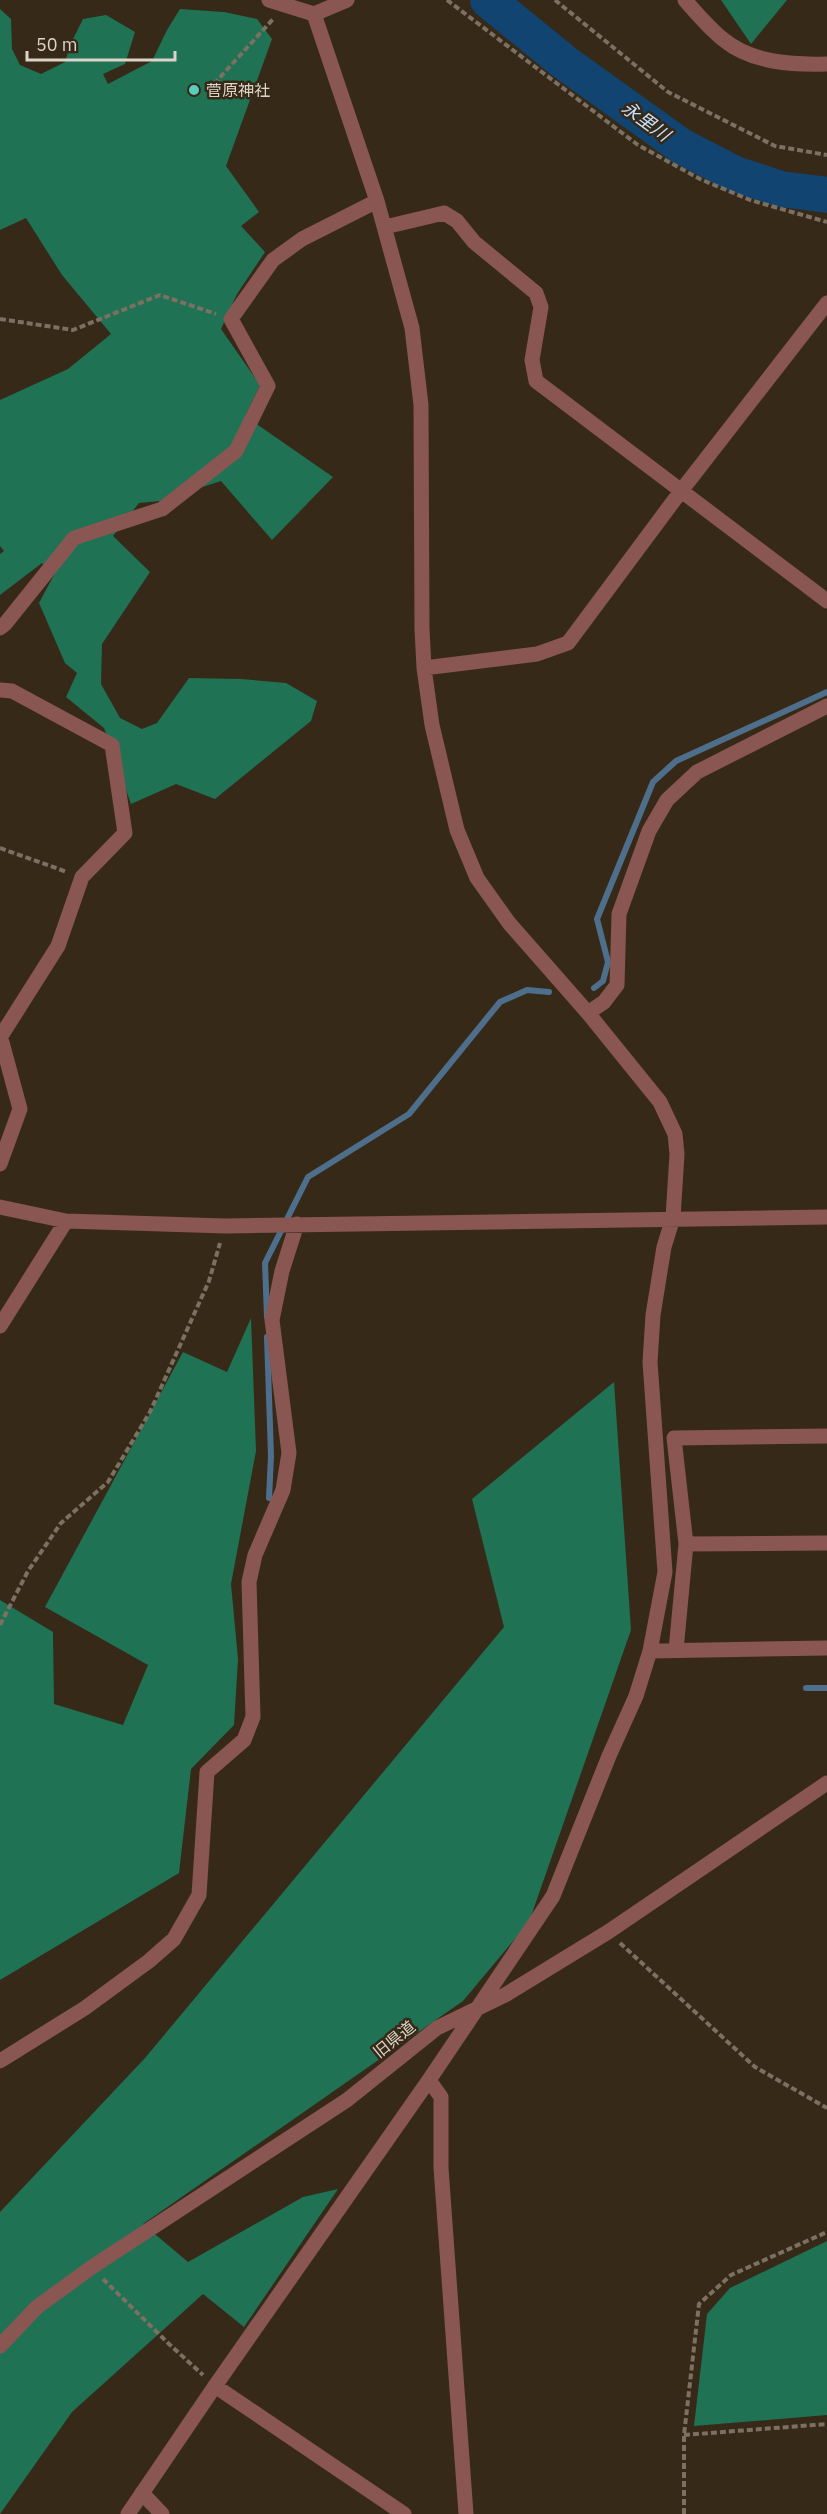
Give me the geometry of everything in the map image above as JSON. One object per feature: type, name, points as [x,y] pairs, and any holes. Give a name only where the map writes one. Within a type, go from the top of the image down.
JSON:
[{"type":"street","points":[[269,0],[314,14],[347,0]]},
{"type":"street","points":[[685,0],[725,41],[753,57],[786,63],[827,64]]},
{"type":"street","points":[[128,2514],[429,2080],[553,1896],[609,1756],[636,1696],[650,1651],[665,1572],[650,1362],[652,1327],[664,1246],[673,1218],[675,1134],[660,1102],[588,1013],[509,923],[477,878],[457,830],[432,725],[424,668],[421,405],[412,328],[377,201],[314,14]]},
{"type":"street","points":[[0,628],[74,538],[162,509],[236,451],[268,386],[231,319],[273,260],[302,240],[377,201]]},
{"type":"street","points":[[385,227],[444,213],[457,221],[474,242],[536,293],[541,307],[532,360],[537,381],[827,601]]},
{"type":"street","points":[[424,668],[537,654],[568,644],[681,491],[827,303]]},
{"type":"street","points":[[0,690],[12,691],[112,745],[125,833],[82,877],[58,946],[0,1036],[20,1109],[0,1164]]},
{"type":"street","points":[[588,1013],[604,1002],[616,985],[619,914],[649,831],[667,800],[697,772],[827,706]]},
{"type":"street","points":[[0,1207],[66,1221],[225,1226],[827,1216]]},
{"type":"street","points":[[0,1326],[66,1221]]},
{"type":"street","points":[[0,2061],[85,2008],[149,1961],[174,1939],[199,1895],[207,1772],[244,1740],[253,1717],[249,1582],[255,1555],[283,1490],[289,1453],[272,1320],[293,1224]]},
{"type":"street","points":[[676,1650],[686,1544],[674,1438],[827,1436]]},
{"type":"street","points":[[686,1544],[827,1543]]},
{"type":"street","points":[[650,1651],[827,1648]]},
{"type":"street","name":"旧県道","points":[[0,2346],[37,2307],[92,2267],[347,2100],[437,2028],[505,1995],[608,1932],[827,1783]]},
{"type":"street","points":[[429,2080],[441,2097],[441,2168],[466,2514]]},
{"type":"street","points":[[215,2386],[404,2514]]},
{"type":"street","points":[[142,2493],[162,2514]]},
{"type":"path","points":[[447,0],[638,145],[700,179],[750,200],[827,222]]},
{"type":"path","points":[[555,0],[668,92],[775,146],[827,155]]},
{"type":"path","points":[[214,84],[262,29]]},
{"type":"path","points":[[0,319],[73,330],[160,295],[231,319]]},
{"type":"path","points":[[0,848],[82,877]]},
{"type":"path","points":[[0,1625],[28,1571],[61,1523],[108,1482],[150,1412],[208,1281],[225,1226]]},
{"type":"path","points":[[608,1932],[755,2067],[827,2108]]},
{"type":"path","points":[[684,2514],[684,2435],[699,2304],[731,2275],[827,2232]]},
{"type":"path","points":[[92,2267],[161,2337],[215,2386]]},
{"type":"path","points":[[684,2435],[827,2424]]},
{"type":"green space","points":[[721,0],[787,0],[751,44]]},
{"type":"green space","points":[[0,9],[11,19],[12,49],[20,65],[41,74],[65,62],[71,43],[83,19],[106,15],[135,32],[125,64],[103,74],[108,84],[152,61],[180,9],[224,12],[257,19],[272,39],[226,166],[259,212],[241,226],[265,252],[237,294],[221,329],[260,385],[245,416],[333,477],[272,540],[221,481],[160,501],[139,503],[113,536],[150,572],[102,644],[101,684],[120,718],[142,729],[157,723],[189,678],[286,683],[317,701],[311,721],[215,799],[176,784],[131,804],[104,728],[66,697],[77,673],[65,663],[39,603],[54,575],[42,563],[0,595],[0,554],[4,551],[0,546],[0,400],[68,369],[111,334],[62,275],[26,218],[0,230]]},
{"type":"green space","points":[[251,1318],[256,1451],[231,1584],[238,1659],[234,1725],[191,1769],[179,1873],[0,1980],[0,1600],[53,1632],[54,1704],[123,1725],[148,1665],[45,1607],[183,1352],[227,1372]]},
{"type":"green space","points":[[614,1382],[631,1630],[529,1922],[463,2001],[143,2224],[188,2262],[303,2197],[338,2189],[244,2327],[203,2294],[72,2412],[0,2514],[0,2212],[145,2058],[504,1627],[472,1499]]},
{"type":"green space","points":[[827,2241],[827,2415],[694,2426],[707,2314],[730,2288]]},
{"type":"waterway","name":"永里川","points":[[488,0],[564,62],[681,146],[735,174],[781,189],[827,195]]},
{"type":"waterway","points":[[594,988],[603,981],[608,962],[597,919],[653,782],[676,761],[827,692]]},
{"type":"waterway","points":[[267,1317],[265,1263],[308,1177],[409,1114],[500,1002],[527,990],[549,992]]},
{"type":"waterway","points":[[267,1337],[271,1456],[269,1498]]},
{"type":"waterway","points":[[806,1688],[827,1688]]},
{"type":"place","name":"菅原神社","points":[[194,90]]}]
